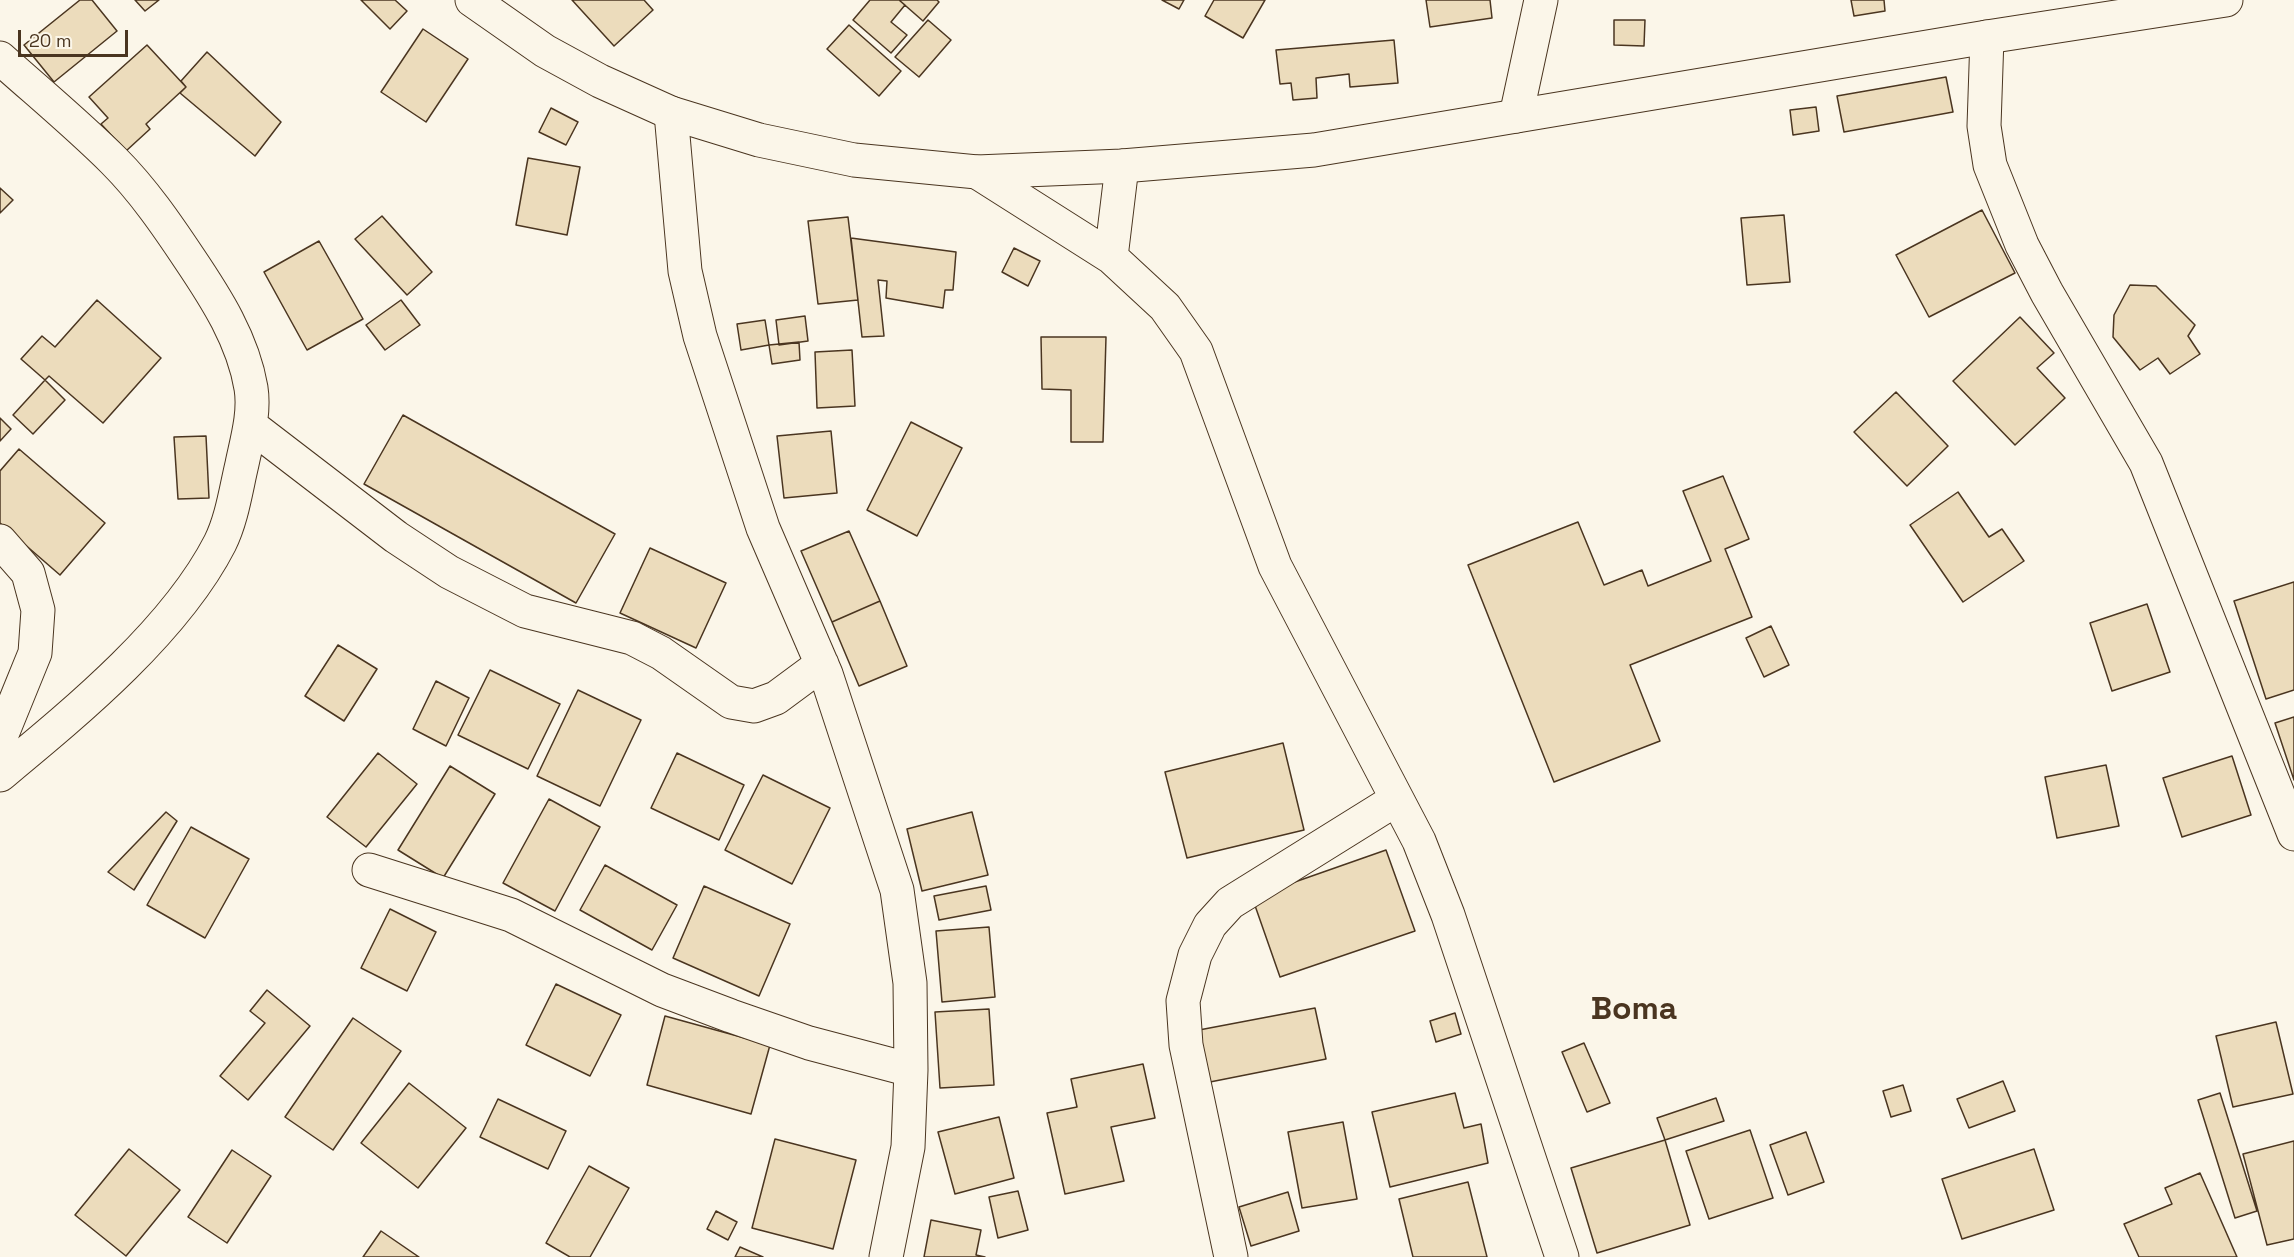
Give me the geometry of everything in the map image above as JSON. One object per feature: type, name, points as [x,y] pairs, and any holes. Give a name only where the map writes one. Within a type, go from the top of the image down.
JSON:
[{"type":"main road","points":[[472,0],[545,51],[600,81],[672,113],[759,140],[854,160],[977,172],[1122,166],[1314,150],[1987,37],[2226,0]]},
{"type":"main road","points":[[1516,116],[1541,0]]},
{"type":"main road","points":[[1987,37],[1984,126],[1990,165],[2027,255],[2146,463],[2294,834]]},
{"type":"main road","points":[[0,58],[115,163],[181,245],[214,294],[242,351],[251,390],[250,425],[234,501],[221,542],[186,597],[138,650],[56,728],[0,775]]},
{"type":"main road","points":[[672,113],[685,271],[700,336],[763,528],[822,664],[897,890],[910,983],[911,1070],[908,1147],[886,1257]]},
{"type":"main road","points":[[1110,256],[1122,166]]},
{"type":"main road","points":[[977,172],[1110,256],[1165,307],[1196,351],[1275,566],[1419,841],[1448,915],[1563,1257]]},
{"type":"main road","points":[[250,425],[396,537],[449,572],[525,611],[632,638],[661,653],[731,702],[754,706],[776,698],[822,664]]},
{"type":"main road","points":[[0,541],[28,573],[38,610],[35,653],[0,739]]},
{"type":"main road","points":[[1231,1257],[1186,1046],[1183,1001],[1195,955],[1210,925],[1230,903],[1397,799]]},
{"type":"main road","points":[[369,870],[511,915],[662,990],[731,1016],[808,1044],[911,1070]]},
{"type":"building","points":[[80,0],[92,0],[117,31],[54,82],[24,45]]},
{"type":"building","points":[[135,0],[159,0],[145,11]]},
{"type":"building","points":[[361,0],[395,0],[407,11],[390,29]]},
{"type":"building","points":[[572,0],[644,0],[653,10],[614,46]]},
{"type":"building","points":[[870,0],[899,0],[905,5],[891,22],[907,35],[891,53],[853,20]]},
{"type":"building","points":[[899,0],[937,0],[939,2],[923,21]]},
{"type":"building","points":[[1162,0],[1184,0],[1179,9]]},
{"type":"building","points":[[1214,0],[1265,0],[1243,38],[1205,16]]},
{"type":"building","points":[[1426,0],[1490,0],[1492,18],[1430,27]]},
{"type":"building","points":[[1851,0],[1884,0],[1885,11],[1854,16]]},
{"type":"building","points":[[928,20],[951,40],[919,77],[895,57]]},
{"type":"building","points":[[1614,20],[1645,20],[1644,46],[1614,45]]},
{"type":"building","points":[[849,25],[901,71],[879,96],[827,49]]},
{"type":"building","points":[[423,29],[468,59],[426,122],[381,92]]},
{"type":"building","points":[[1394,40],[1398,83],[1350,87],[1349,74],[1316,78],[1317,98],[1293,100],[1291,83],[1280,84],[1276,50]]},
{"type":"building","points":[[147,45],[186,87],[146,124],[150,129],[126,151],[101,124],[108,118],[89,97]]},
{"type":"building","points":[[207,52],[281,122],[255,156],[180,93],[186,87],[181,81]]},
{"type":"building","points":[[1946,77],[1953,112],[1844,132],[1837,96]]},
{"type":"building","points":[[1816,107],[1819,131],[1793,135],[1790,110]]},
{"type":"building","points":[[551,108],[578,122],[566,145],[539,132]]},
{"type":"building","points":[[528,158],[580,167],[567,235],[516,225]]},
{"type":"building","points":[[0,188],[13,200],[0,213]]},
{"type":"building","points":[[1982,210],[2015,273],[1929,317],[1896,255]]},
{"type":"building","points":[[1784,215],[1790,282],[1747,285],[1741,218]]},
{"type":"building","points":[[382,216],[432,272],[407,295],[355,239]]},
{"type":"building","points":[[848,217],[858,300],[818,304],[808,221]]},
{"type":"building","points":[[851,238],[956,252],[953,290],[945,290],[943,308],[886,298],[887,281],[878,280],[884,336],[862,337]]},
{"type":"building","points":[[319,241],[363,319],[307,350],[264,272]]},
{"type":"building","points":[[1014,248],[1040,261],[1028,286],[1002,272]]},
{"type":"building","points":[[2130,285],[2156,286],[2195,325],[2188,336],[2200,354],[2170,374],[2158,358],[2140,370],[2113,337],[2114,315]]},
{"type":"building","points":[[97,300],[161,358],[103,423],[49,376],[45,380],[21,359],[42,336],[55,347]]},
{"type":"building","points":[[401,300],[420,325],[385,350],[366,325]]},
{"type":"building","points":[[805,316],[808,341],[779,345],[776,320]]},
{"type":"building","points":[[2020,317],[2054,353],[2037,368],[2065,398],[2015,445],[1953,381]]},
{"type":"building","points":[[765,320],[769,345],[741,350],[737,324]]},
{"type":"building","points":[[1041,337],[1106,337],[1103,442],[1071,442],[1071,390],[1042,389]]},
{"type":"building","points":[[799,342],[800,360],[772,364],[769,345]]},
{"type":"building","points":[[852,350],[855,406],[817,408],[815,352]]},
{"type":"building","points":[[45,380],[65,400],[33,434],[13,415]]},
{"type":"building","points":[[1896,392],[1948,446],[1907,486],[1854,432]]},
{"type":"building","points":[[403,415],[615,534],[576,603],[364,484]]},
{"type":"building","points":[[0,418],[11,429],[0,441]]},
{"type":"building","points":[[911,422],[962,448],[917,536],[867,510]]},
{"type":"building","points":[[831,431],[837,493],[784,498],[777,436]]},
{"type":"building","points":[[206,436],[209,498],[178,499],[174,437]]},
{"type":"building","points":[[19,449],[105,523],[60,575],[0,523],[0,471]]},
{"type":"building","points":[[1723,476],[1749,539],[1725,549],[1752,617],[1630,665],[1660,741],[1554,782],[1468,565],[1578,522],[1604,585],[1642,570],[1648,586],[1711,561],[1683,491]]},
{"type":"building","points":[[1958,492],[1989,537],[2002,529],[2024,561],[1963,602],[1910,525]]},
{"type":"building","points":[[849,531],[880,601],[832,622],[801,551]]},
{"type":"building","points":[[650,548],[726,583],[696,648],[620,613]]},
{"type":"building","points":[[2294,582],[2294,690],[2266,699],[2234,601]]},
{"type":"building","points":[[880,601],[907,666],[859,686],[832,622]]},
{"type":"building","points":[[2147,604],[2170,672],[2112,691],[2090,623]]},
{"type":"building","points":[[1771,626],[1789,665],[1764,677],[1746,638]]},
{"type":"building","points":[[338,645],[377,669],[344,721],[305,696]]},
{"type":"building","points":[[490,670],[560,704],[528,769],[458,735]]},
{"type":"building","points":[[436,681],[469,698],[446,746],[413,729]]},
{"type":"building","points":[[578,690],[641,720],[600,806],[537,776]]},
{"type":"building","points":[[2294,717],[2294,780],[2275,723]]},
{"type":"building","points":[[1283,743],[1304,830],[1187,858],[1165,772]]},
{"type":"building","points":[[378,753],[417,784],[366,847],[327,817]]},
{"type":"building","points":[[677,753],[744,785],[719,840],[651,808]]},
{"type":"building","points":[[2232,756],[2251,815],[2182,837],[2163,778]]},
{"type":"building","points":[[2106,765],[2119,826],[2057,838],[2045,777]]},
{"type":"building","points":[[450,766],[495,794],[443,878],[398,850]]},
{"type":"building","points":[[763,775],[830,808],[792,884],[725,850]]},
{"type":"building","points":[[549,799],[600,827],[555,911],[503,883]]},
{"type":"building","points":[[166,812],[177,821],[134,890],[108,872]]},
{"type":"building","points":[[972,812],[988,875],[922,891],[907,829]]},
{"type":"building","points":[[191,827],[249,859],[205,938],[147,905]]},
{"type":"building","points":[[1386,850],[1415,931],[1280,977],[1252,897]]},
{"type":"building","points":[[605,865],[677,905],[652,950],[580,910]]},
{"type":"building","points":[[704,886],[790,924],[759,996],[673,958]]},
{"type":"building","points":[[986,886],[991,910],[939,920],[934,896]]},
{"type":"building","points":[[390,909],[436,932],[407,991],[361,968]]},
{"type":"building","points":[[989,927],[995,997],[942,1002],[936,931]]},
{"type":"building","points":[[556,984],[621,1015],[590,1076],[526,1045]]},
{"type":"building","points":[[267,990],[310,1026],[248,1100],[220,1076],[265,1023],[250,1011]]},
{"type":"building","points":[[1315,1008],[1326,1059],[1210,1082],[1199,1030]]},
{"type":"building","points":[[989,1009],[994,1085],[940,1088],[935,1012]]},
{"type":"building","points":[[1455,1013],[1461,1034],[1436,1042],[1430,1021]]},
{"type":"building","points":[[665,1016],[770,1045],[751,1114],[647,1085]]},
{"type":"building","points":[[353,1018],[401,1051],[333,1150],[285,1117]]},
{"type":"building","points":[[2276,1022],[2293,1094],[2233,1107],[2216,1036]]},
{"type":"building","points":[[1584,1043],[1610,1103],[1587,1112],[1562,1052]]},
{"type":"building","points":[[1143,1064],[1155,1118],[1111,1127],[1124,1181],[1065,1194],[1047,1113],[1077,1107],[1071,1079]]},
{"type":"building","points":[[2003,1081],[2015,1111],[1969,1128],[1957,1099]]},
{"type":"building","points":[[409,1083],[466,1128],[418,1188],[361,1143]]},
{"type":"building","points":[[1903,1085],[1911,1111],[1891,1117],[1883,1091]]},
{"type":"building","points":[[1455,1093],[1464,1128],[1481,1124],[1488,1163],[1390,1187],[1372,1112]]},
{"type":"building","points":[[2220,1093],[2257,1211],[2235,1218],[2198,1100]]},
{"type":"building","points":[[1716,1098],[1724,1121],[1665,1140],[1657,1118]]},
{"type":"building","points":[[498,1099],[566,1131],[548,1169],[480,1137]]},
{"type":"building","points":[[999,1117],[1014,1178],[955,1194],[938,1132]]},
{"type":"building","points":[[1343,1122],[1357,1199],[1302,1208],[1288,1132]]},
{"type":"building","points":[[1750,1130],[1773,1198],[1709,1219],[1686,1151]]},
{"type":"building","points":[[1806,1132],[1824,1182],[1788,1195],[1770,1145]]},
{"type":"building","points":[[775,1139],[856,1160],[833,1249],[752,1228]]},
{"type":"building","points":[[1665,1140],[1690,1225],[1597,1253],[1571,1168]]},
{"type":"building","points":[[2294,1141],[2294,1239],[2267,1245],[2243,1154]]},
{"type":"building","points":[[129,1149],[180,1190],[126,1256],[75,1215]]},
{"type":"building","points":[[2034,1149],[2054,1210],[1962,1239],[1942,1179]]},
{"type":"building","points":[[232,1150],[271,1176],[227,1243],[188,1217]]},
{"type":"building","points":[[589,1166],[629,1188],[590,1257],[570,1257],[546,1243]]},
{"type":"building","points":[[2200,1173],[2237,1257],[2139,1257],[2124,1224],[2172,1204],[2165,1188]]},
{"type":"building","points":[[1468,1182],[1487,1257],[1413,1257],[1399,1199]]},
{"type":"building","points":[[1018,1191],[1028,1230],[998,1238],[989,1197]]},
{"type":"building","points":[[1288,1192],[1299,1231],[1251,1246],[1239,1207]]},
{"type":"building","points":[[716,1211],[737,1222],[728,1240],[707,1229]]},
{"type":"building","points":[[931,1220],[981,1230],[976,1255],[985,1257],[924,1257]]},
{"type":"building","points":[[381,1231],[419,1257],[363,1257]]},
{"type":"building","points":[[740,1247],[763,1257],[735,1257]]},
{"type":"district","name":"Boma","points":[[1634,1010]]}]
